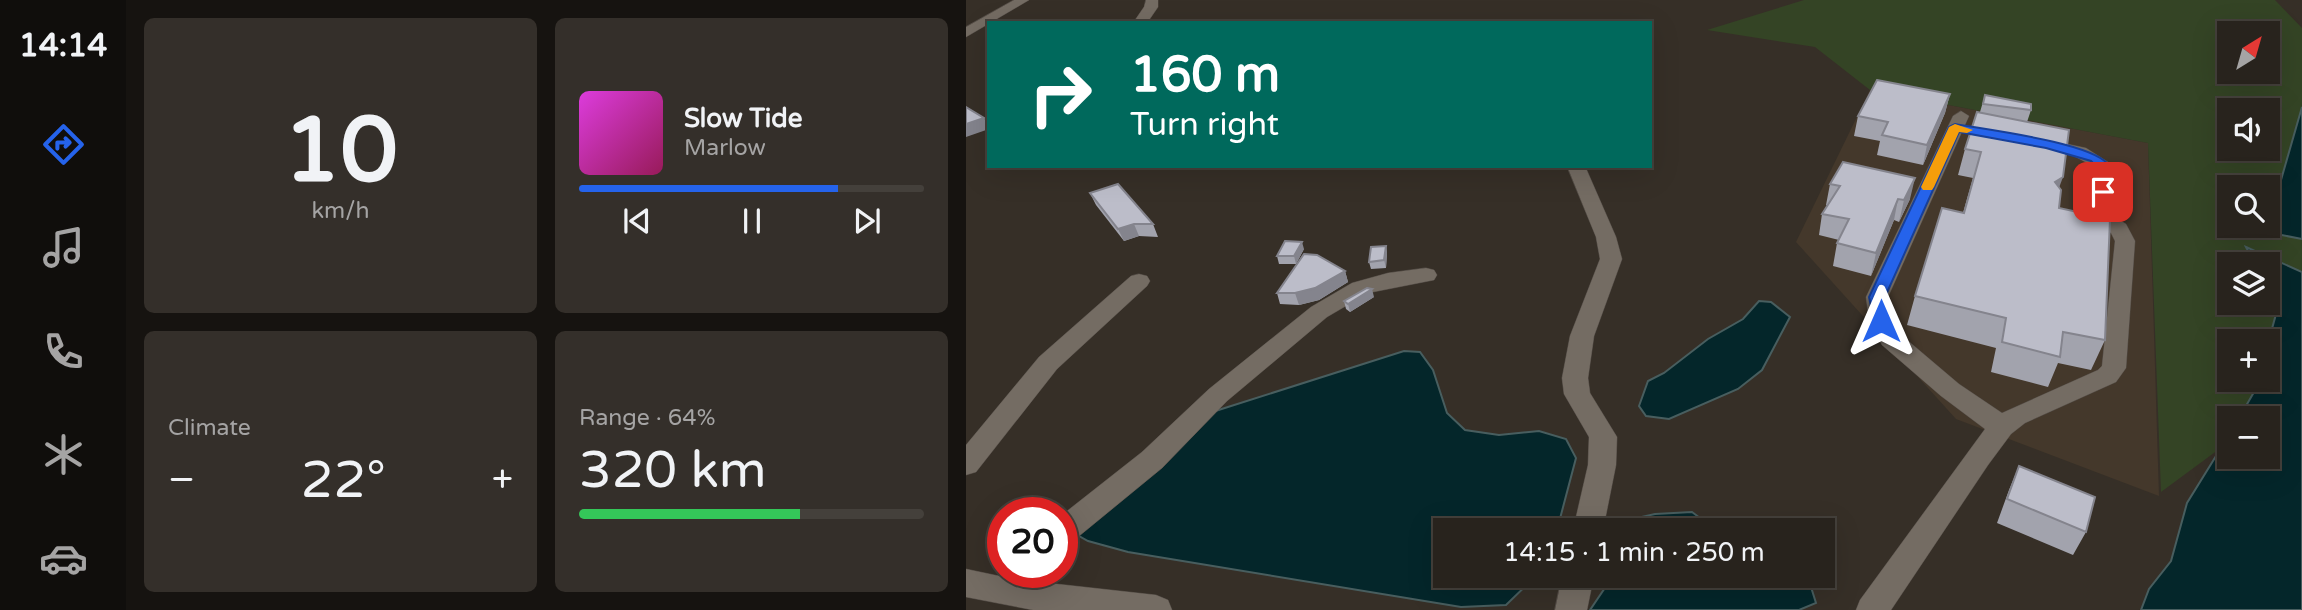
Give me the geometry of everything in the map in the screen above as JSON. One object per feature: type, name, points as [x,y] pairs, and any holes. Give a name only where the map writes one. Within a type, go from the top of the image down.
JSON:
[{"type":"street","points":[[990,21],[1023,0]]},
{"type":"street","points":[[1141,21],[1151,8],[1152,0]]},
{"type":"street","points":[[966,33],[987,23]]},
{"type":"street","points":[[1964,125],[1877,297],[1878,309],[1890,339],[1950,390],[2002,427]]},
{"type":"street","points":[[2023,140],[2080,152],[2102,164],[2105,219]]},
{"type":"street","points":[[1577,168],[1606,237],[1611,259],[1582,336],[1575,378],[1577,394],[1602,437],[1602,465],[1591,518]]},
{"type":"street","points":[[1872,610],[1978,457],[2002,427],[2016,416],[2106,376],[2114,368],[2125,241],[2122,231],[2105,219],[2058,210]]},
{"type":"street","points":[[1078,519],[1152,460],[1218,394],[1319,312],[1360,288],[1388,280],[1426,275]]},
{"type":"street","points":[[966,464],[1048,363],[1139,281]]},
{"type":"street","points":[[966,583],[987,583]]},
{"type":"street","points":[[1048,588],[1156,610]]},
{"type":"street","points":[[1571,610],[1576,588]]},
{"type":"shaded area","points":[[1870,90],[2148,143],[2159,496],[1956,419],[1796,242]]},
{"type":"green space","points":[[1804,0],[2275,0],[2302,28],[2302,107],[2280,183],[2280,175],[2217,175],[2217,238],[2280,238],[2280,235],[2302,239],[2302,272],[2280,262],[2280,252],[2259,252],[2248,247],[2250,252],[2217,252],[2217,315],[2276,315],[2272,329],[2217,329],[2217,392],[2254,392],[2246,406],[2217,406],[2217,451],[2161,492],[2148,143],[1870,90],[1815,47],[1707,30]]},
{"type":"water","points":[[2302,107],[2302,239],[2280,235],[2280,183]]},
{"type":"water","points":[[2280,262],[2302,272],[2302,610],[2141,610],[2149,589],[2171,561],[2187,503],[2217,454],[2217,469],[2280,469],[2280,406],[2246,406],[2254,392],[2280,392],[2280,329],[2272,329],[2276,315],[2280,315]]},
{"type":"water","points":[[1759,301],[1771,302],[1790,317],[1762,370],[1738,389],[1669,419],[1646,416],[1639,406],[1648,381],[1664,373],[1708,339],[1743,319]]},
{"type":"water","points":[[1404,351],[1420,352],[1433,370],[1447,413],[1465,430],[1499,435],[1539,431],[1566,439],[1576,458],[1560,518],[1433,518],[1433,588],[1524,588],[1506,605],[1461,607],[1128,552],[1088,541],[1078,535],[1078,527],[1206,414]]},
{"type":"water","points":[[1692,512],[1700,518],[1637,518]]},
{"type":"water","points":[[1605,588],[1811,588],[1816,603],[1799,610],[1590,610]]},
{"type":"building","points":[[1877,80],[1950,94],[1927,145],[1882,135],[1888,122],[1858,116]]},
{"type":"building","points":[[1985,95],[2031,104],[2031,110],[1983,104]]},
{"type":"building","points":[[966,107],[984,118],[966,124]]},
{"type":"building","points":[[1977,112],[2069,130],[2063,177],[2055,182],[2061,190],[2059,208],[2110,219],[2105,340],[2063,332],[2060,357],[2002,342],[2006,318],[1915,296],[1942,208],[1964,213],[1981,152],[1965,149]]},
{"type":"building","points":[[1843,162],[1915,178],[1904,200],[1898,199],[1876,253],[1837,243],[1849,219],[1822,214],[1840,186],[1830,184]]},
{"type":"building","points":[[1118,184],[1153,224],[1134,224],[1118,229],[1090,193]]},
{"type":"building","points":[[1285,241],[1302,242],[1294,256],[1277,256]]},
{"type":"building","points":[[1386,246],[1384,260],[1369,262],[1371,247]]},
{"type":"building","points":[[1304,254],[1317,255],[1345,271],[1315,288],[1295,293],[1277,293]]},
{"type":"building","points":[[1367,288],[1372,289],[1348,304],[1344,301]]},
{"type":"building","points":[[2019,466],[2095,497],[2086,532],[2007,499]]},
{"type":"slow traffic","points":[[1928,187],[1955,127],[1967,130]]},
{"type":"route","points":[[1881,321],[1877,297],[1955,127],[2080,152],[2095,158],[2102,164],[2103,192]]}]
